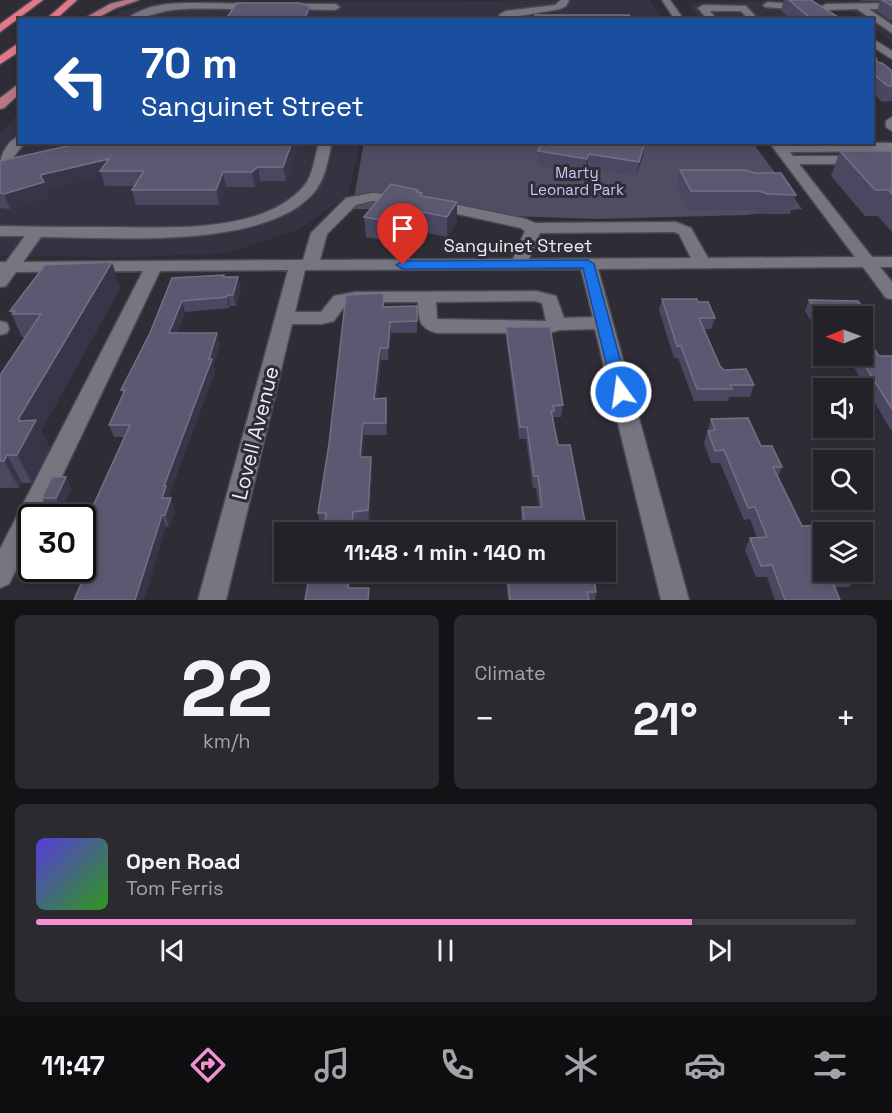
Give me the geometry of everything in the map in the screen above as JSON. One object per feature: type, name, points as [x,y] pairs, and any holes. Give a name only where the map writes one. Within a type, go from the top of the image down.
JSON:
[{"type":"highway","points":[[0,29],[39,0]]},
{"type":"highway","points":[[52,18],[73,0]]},
{"type":"highway","points":[[0,61],[18,47]]},
{"type":"main road","points":[[90,18],[108,0]]},
{"type":"main road","points":[[90,18],[113,6],[135,0]]},
{"type":"main road","points":[[0,105],[18,88]]},
{"type":"street","points":[[176,8],[207,0]]},
{"type":"street","points":[[502,18],[509,13],[562,6],[565,0]]},
{"type":"street","points":[[666,0],[679,18]]},
{"type":"street","points":[[817,0],[840,18]]},
{"type":"street","points":[[134,18],[151,10],[176,8],[337,4],[330,18]]},
{"type":"street","points":[[826,7],[892,6]]},
{"type":"street","points":[[712,18],[703,8],[807,7],[822,18]]},
{"type":"street","points":[[860,7],[892,28]]},
{"type":"street","points":[[743,8],[753,18]]},
{"type":"street","points":[[874,43],[892,57]]},
{"type":"street","points":[[892,121],[892,127]]},
{"type":"street","points":[[2,163],[18,143]]},
{"type":"street","points":[[0,231],[185,232],[228,226],[268,216],[291,204],[310,189],[325,144]]},
{"type":"street","points":[[821,154],[892,147]]},
{"type":"street","points":[[780,150],[892,160]]},
{"type":"street","points":[[780,150],[892,294]]},
{"type":"street","points":[[2,163],[25,156]]},
{"type":"street","name":"Lovell Avenue","points":[[212,600],[285,318],[304,265],[321,229],[351,201],[361,198],[392,197],[526,224],[532,228],[676,227],[685,231],[702,263]]},
{"type":"street","points":[[519,264],[532,228]]},
{"type":"street","points":[[0,282],[6,267],[36,232]]},
{"type":"street","name":"Sanguinet Street","points":[[6,267],[892,262]]},
{"type":"street","points":[[588,264],[675,600]]},
{"type":"street","points":[[0,576],[154,266]]},
{"type":"street","points":[[427,297],[428,322],[438,327],[550,327],[556,324],[603,323]]},
{"type":"street","points":[[285,318],[327,317],[340,300],[346,298],[544,297],[553,305],[556,324]]},
{"type":"shaded area","points":[[649,0],[662,18],[114,18],[121,11],[155,3]]},
{"type":"shaded area","points":[[804,0],[826,18],[699,18],[689,6],[693,3]]},
{"type":"shaded area","points":[[892,0],[892,41],[874,29],[874,18],[861,18],[838,2]]},
{"type":"shaded area","points":[[18,114],[18,144],[360,144],[348,195],[300,229],[227,253],[131,257],[0,256],[0,133]]},
{"type":"green space","name":"Marty Leonard Park","points":[[364,144],[754,144],[802,209],[746,215],[597,219],[513,216],[433,209],[352,209]]},
{"type":"building","points":[[789,0],[811,0],[838,17],[809,17]]},
{"type":"building","points":[[882,0],[892,0],[892,6]]},
{"type":"building","points":[[237,3],[299,3],[310,6],[305,18],[226,18]]},
{"type":"building","points":[[535,15],[629,15],[631,18],[536,18]]},
{"type":"building","points":[[874,56],[877,62],[892,71],[892,86],[888,86],[874,75]]},
{"type":"building","points":[[76,144],[291,144],[283,167],[258,167],[252,172],[223,172],[216,190],[132,190],[144,171],[100,171],[109,159],[40,175],[44,182],[4,194],[0,193],[0,161]]},
{"type":"building","points":[[541,144],[644,144],[639,162],[589,154],[587,159],[538,151]]},
{"type":"building","points":[[840,151],[892,151],[892,194],[889,190],[875,190]]},
{"type":"building","points":[[680,170],[746,170],[755,173],[781,173],[796,195],[768,194],[759,191],[691,191]]},
{"type":"building","points":[[391,184],[418,190],[417,192],[422,193],[420,196],[457,202],[447,217],[402,208],[392,222],[364,217]]},
{"type":"building","points":[[112,262],[19,418],[19,421],[36,420],[17,455],[7,455],[4,461],[0,461],[0,375],[41,314],[13,314],[15,311],[10,311],[45,265]]},
{"type":"building","points":[[224,275],[223,277],[238,277],[233,295],[182,301],[169,333],[217,333],[209,359],[212,359],[164,486],[166,486],[162,498],[171,498],[165,515],[162,515],[135,600],[74,600],[82,582],[96,582],[96,520],[98,515],[96,515],[96,504],[94,504],[130,425],[109,425],[125,390],[121,390],[150,333],[172,278]]},
{"type":"building","points":[[384,293],[383,307],[417,306],[417,321],[390,322],[388,348],[380,348],[374,399],[386,398],[386,423],[363,423],[360,457],[371,457],[368,510],[353,512],[352,522],[325,522],[326,513],[318,513],[329,444],[346,295]]},
{"type":"building","points":[[662,299],[697,299],[698,302],[708,302],[715,318],[699,318],[720,366],[724,370],[746,369],[754,385],[730,385],[732,389],[697,389],[681,346],[677,346]]},
{"type":"building","points":[[809,300],[858,301],[862,306],[813,306]]},
{"type":"building","points":[[506,327],[550,327],[563,405],[553,406],[554,411],[551,411],[558,445],[570,445],[585,522],[524,522],[522,507],[542,507],[538,476],[534,476],[527,427],[520,427]]},
{"type":"building","points":[[873,347],[879,356],[892,356],[892,409],[873,378],[865,366],[873,366]]},
{"type":"building","points":[[748,418],[761,446],[772,446],[782,467],[773,467],[802,526],[813,526],[813,582],[832,582],[840,600],[785,600],[772,565],[761,566],[750,538],[767,537],[755,507],[748,508],[724,450],[715,451],[708,431],[715,430],[711,419]]},
{"type":"building","points":[[52,477],[66,477],[56,498],[42,498]]},
{"type":"building","points":[[308,582],[348,582],[348,588],[369,588],[368,600],[305,600]]},
{"type":"building","points":[[508,582],[594,582],[596,592],[587,592],[589,600],[510,600]]},
{"type":"route","points":[[403,265],[588,264],[621,392]]}]
